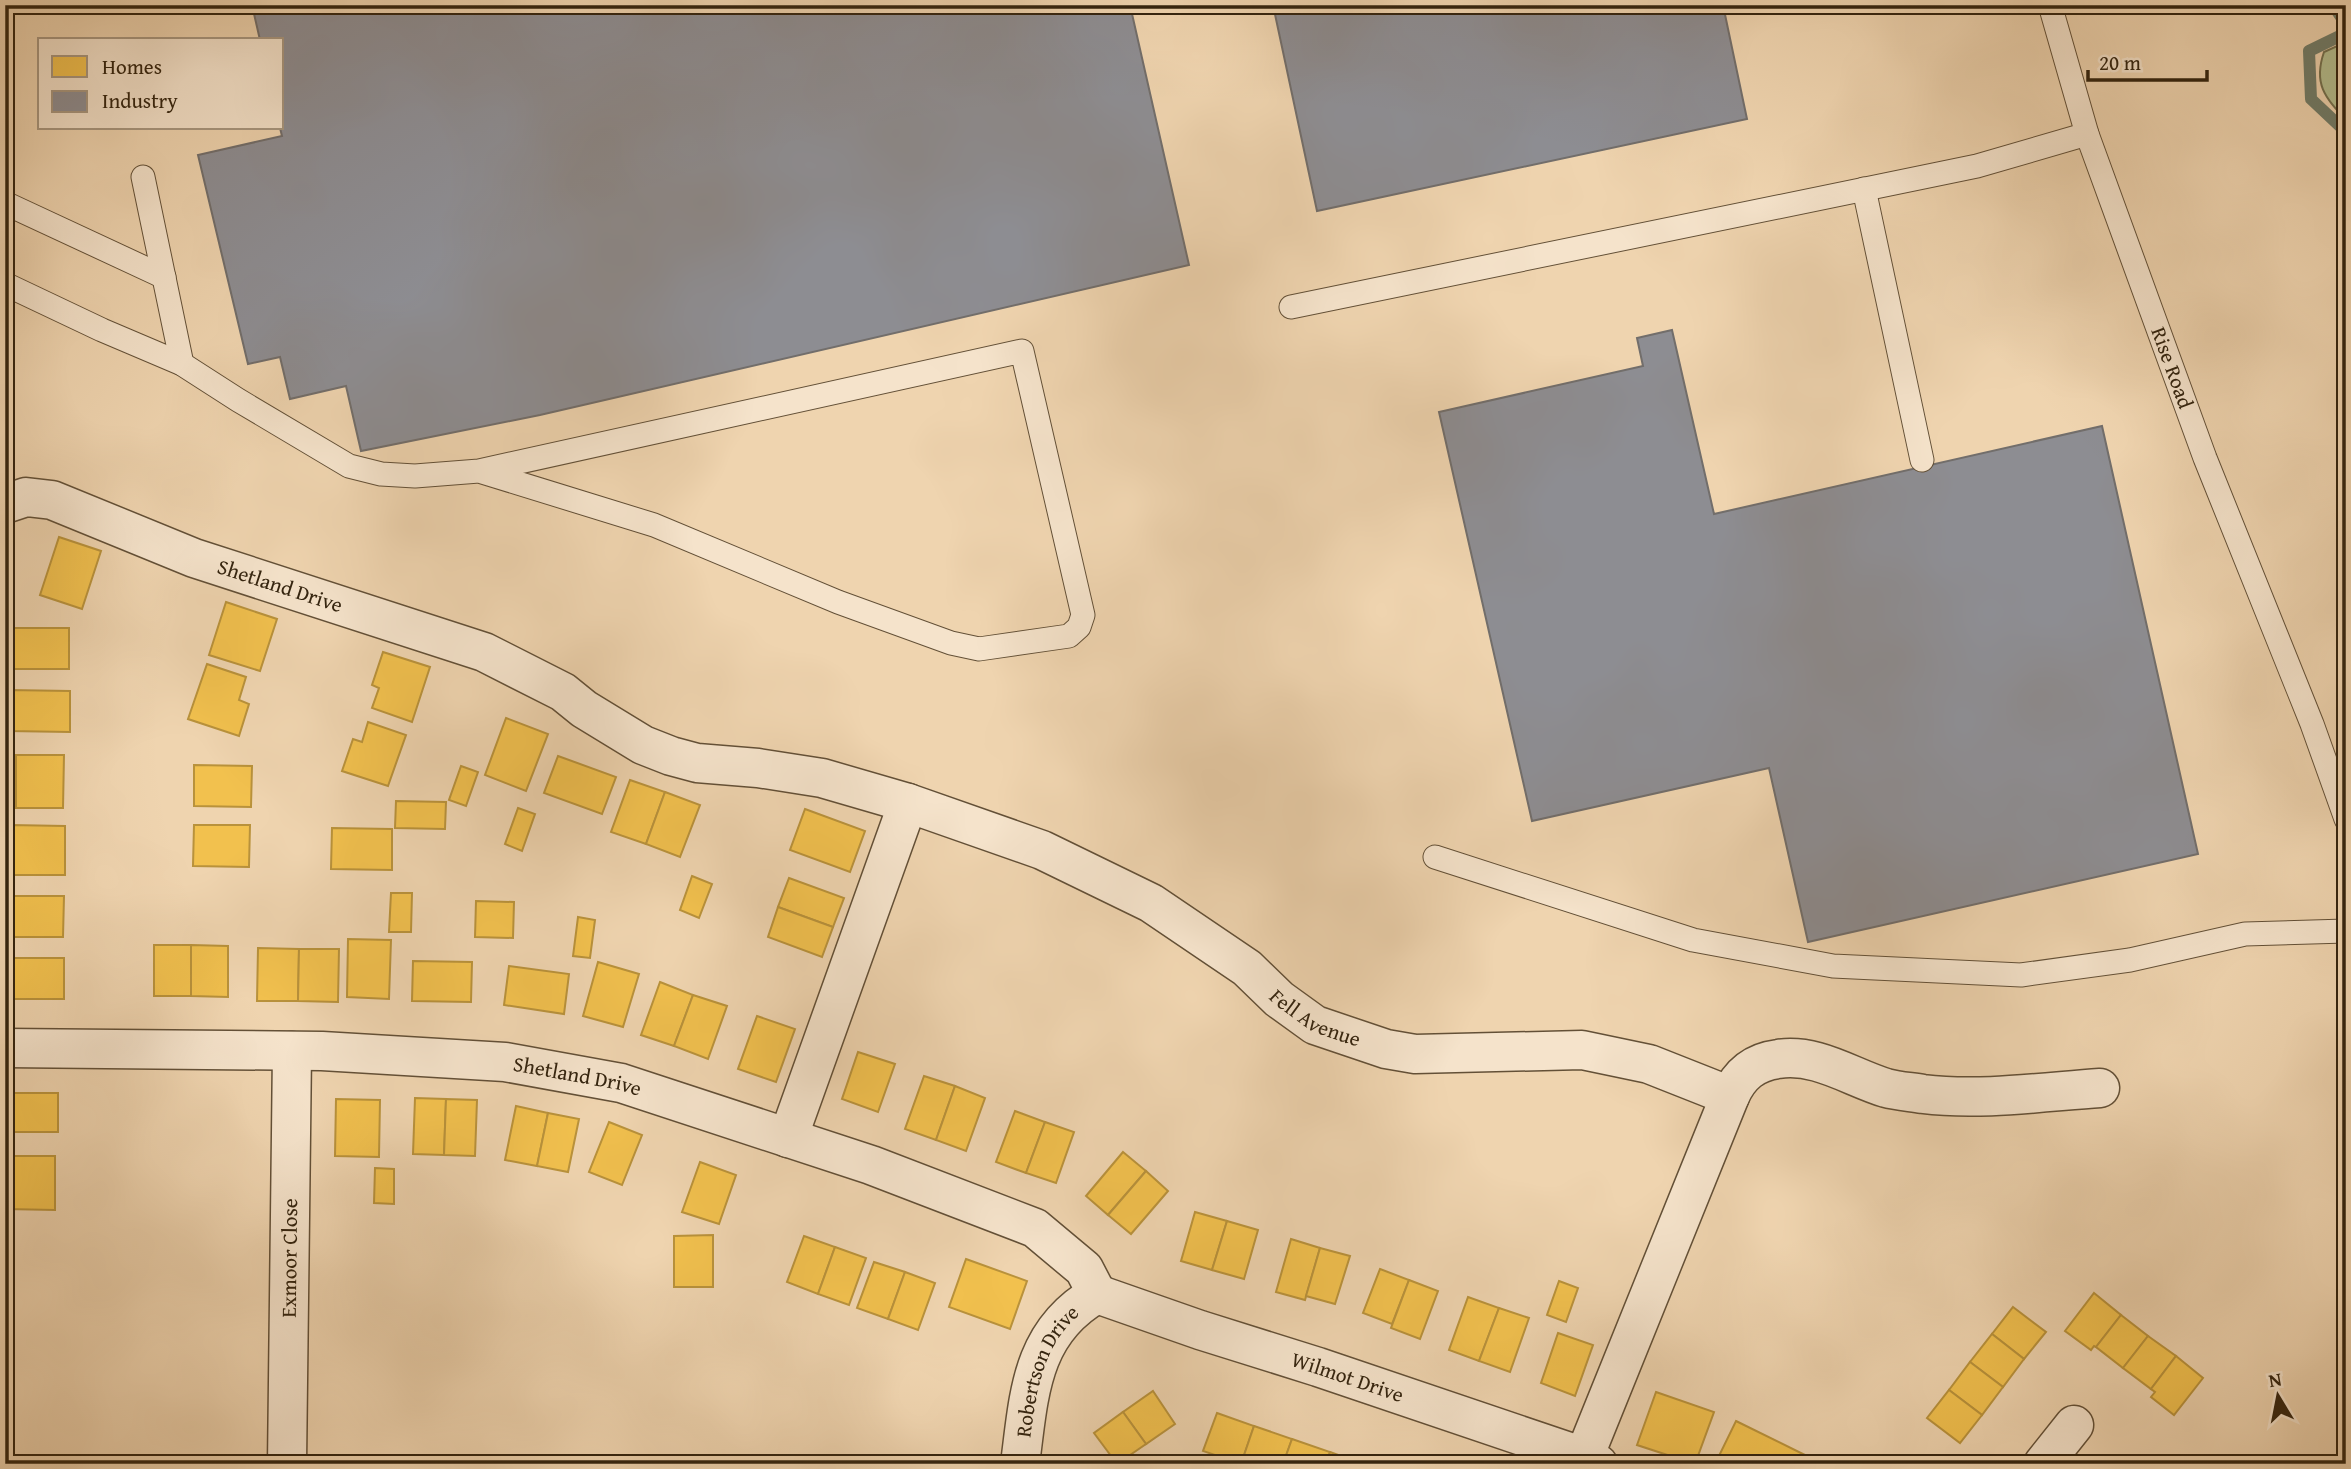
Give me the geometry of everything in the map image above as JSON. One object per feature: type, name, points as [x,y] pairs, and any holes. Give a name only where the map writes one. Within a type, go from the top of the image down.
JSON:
[{"type":"street","name":"Shetland Drive","points":[[5,504],[26,497],[52,500],[194,558],[484,652],[563,692],[584,709],[643,745],[671,757],[697,763],[758,768],[822,778],[908,803]]},
{"type":"street","name":"Fell Avenue","points":[[908,803],[1042,850],[1151,903],[1247,968],[1279,999],[1315,1025],[1386,1049],[1415,1054],[1583,1050],[1649,1064],[1730,1096]]},
{"type":"street","points":[[788,1138],[908,803]]},
{"type":"street","name":"Shetland Drive","points":[[5,1048],[292,1051],[518,1065],[621,1083],[872,1165],[1035,1228],[1084,1269],[1097,1294]]},
{"type":"street","name":"Exmoor Close","points":[[287,1464],[292,1051]]},
{"type":"street","points":[[1591,1460],[1730,1096],[1737,1079],[1750,1069],[1775,1059],[1790,1058],[1836,1066],[1886,1088],[1925,1094],[2005,1094],[2100,1088]]},
{"type":"street","name":"Wilmot Drive","points":[[1097,1294],[1200,1331],[1318,1367],[1591,1460]]},
{"type":"street","name":"Robertson Drive","points":[[1020,1464],[1032,1379],[1045,1344],[1059,1324],[1080,1303],[1097,1294]]},
{"type":"street","points":[[2043,1464],[2074,1425]]},
{"type":"lane","name":"Rise Road","points":[[2050,5],[2087,134],[2206,458],[2312,724],[2346,819]]},
{"type":"lane","points":[[1291,307],[1977,166],[2087,134]]},
{"type":"lane","points":[[143,177],[182,364]]},
{"type":"lane","points":[[1864,190],[1922,460]]},
{"type":"lane","points":[[5,203],[164,277]]},
{"type":"lane","points":[[5,284],[182,364],[349,466],[381,474],[415,476],[479,471],[1022,351],[1083,615],[1079,627],[1069,636],[979,649],[951,643],[838,602],[654,525],[479,471]]},
{"type":"lane","name":"Rise Road","points":[[2312,724],[2346,777]]},
{"type":"lane","points":[[1435,857],[1693,940],[1833,966],[2021,975],[2130,960],[2245,934],[2346,931]]},
{"type":"green space","points":[[2346,42],[2346,120],[2327,97],[2320,73],[2324,52]]},
{"type":"building: Homes","points":[[59,537],[101,551],[82,609],[40,595]]},
{"type":"building: Homes","points":[[226,602],[277,619],[260,671],[209,655]]},
{"type":"building: Homes","points":[[8,628],[69,628],[69,669],[8,669]]},
{"type":"building: Homes","points":[[383,652],[430,667],[412,722],[372,708],[379,688],[372,685]]},
{"type":"building: Homes","points":[[207,664],[246,677],[239,700],[249,704],[239,736],[188,719]]},
{"type":"building: Homes","points":[[8,690],[70,691],[70,732],[8,731]]},
{"type":"building: Homes","points":[[506,718],[548,734],[526,791],[485,775]]},
{"type":"building: Homes","points":[[368,722],[406,735],[388,786],[342,771],[353,739],[362,742]]},
{"type":"building: Homes","points":[[16,755],[64,755],[63,808],[16,808]]},
{"type":"building: Homes","points":[[558,756],[616,777],[602,814],[544,793]]},
{"type":"building: Homes","points":[[194,765],[252,766],[251,807],[194,806]]},
{"type":"building: Homes","points":[[461,766],[478,772],[466,806],[449,800]]},
{"type":"building: Homes","points":[[630,780],[665,792],[646,844],[611,832]]},
{"type":"building: Homes","points":[[665,792],[700,805],[680,857],[646,844]]},
{"type":"building: Homes","points":[[396,801],[446,802],[445,829],[395,828]]},
{"type":"building: Homes","points":[[518,808],[535,814],[522,851],[505,844]]},
{"type":"building: Homes","points":[[805,809],[865,831],[850,872],[790,850]]},
{"type":"building: Homes","points":[[10,825],[65,826],[65,875],[10,875]]},
{"type":"building: Homes","points":[[194,825],[250,825],[249,867],[193,866]]},
{"type":"building: Homes","points":[[332,828],[392,829],[392,870],[331,869]]},
{"type":"building: Homes","points":[[692,876],[712,884],[699,918],[680,910]]},
{"type":"building: Homes","points":[[789,878],[844,898],[833,927],[778,907]]},
{"type":"building: Homes","points":[[391,893],[412,893],[411,932],[389,932]]},
{"type":"building: Homes","points":[[5,896],[64,896],[63,937],[5,937]]},
{"type":"building: Homes","points":[[476,901],[514,902],[513,938],[475,937]]},
{"type":"building: Homes","points":[[778,907],[833,927],[822,957],[768,937]]},
{"type":"building: Homes","points":[[578,917],[595,920],[590,958],[573,956]]},
{"type":"building: Homes","points":[[348,939],[391,940],[389,999],[347,997]]},
{"type":"building: Homes","points":[[154,945],[191,945],[191,996],[154,996]]},
{"type":"building: Homes","points":[[191,945],[228,946],[228,997],[191,996]]},
{"type":"building: Homes","points":[[258,948],[299,949],[298,1001],[257,1001]]},
{"type":"building: Homes","points":[[299,949],[339,949],[338,1002],[298,1001]]},
{"type":"building: Homes","points":[[5,958],[64,958],[64,999],[5,999]]},
{"type":"building: Homes","points":[[413,961],[472,962],[471,1002],[412,1001]]},
{"type":"building: Homes","points":[[598,962],[639,974],[623,1027],[583,1016]]},
{"type":"building: Homes","points":[[509,966],[569,974],[564,1014],[504,1005]]},
{"type":"building: Homes","points":[[660,982],[693,995],[674,1046],[641,1035]]},
{"type":"building: Homes","points":[[693,995],[727,1006],[708,1059],[674,1046]]},
{"type":"building: Homes","points":[[757,1016],[795,1029],[776,1082],[738,1069]]},
{"type":"building: Homes","points":[[858,1052],[895,1064],[878,1112],[842,1099]]},
{"type":"building: Homes","points":[[924,1076],[955,1086],[936,1140],[905,1129]]},
{"type":"building: Homes","points":[[955,1086],[985,1098],[966,1151],[936,1140]]},
{"type":"building: Homes","points":[[5,1093],[58,1093],[58,1132],[5,1132]]},
{"type":"building: Homes","points":[[415,1098],[446,1099],[444,1155],[413,1154]]},
{"type":"building: Homes","points":[[336,1099],[380,1100],[379,1157],[335,1156]]},
{"type":"building: Homes","points":[[446,1099],[477,1100],[475,1156],[444,1155]]},
{"type":"building: Homes","points":[[516,1106],[548,1113],[537,1166],[505,1160]]},
{"type":"building: Homes","points":[[1015,1111],[1045,1122],[1026,1173],[996,1162]]},
{"type":"building: Homes","points":[[548,1113],[579,1119],[568,1172],[537,1166]]},
{"type":"building: Homes","points":[[609,1122],[642,1135],[622,1185],[589,1172]]},
{"type":"building: Homes","points":[[1045,1122],[1074,1132],[1056,1183],[1026,1173]]},
{"type":"building: Homes","points":[[1123,1152],[1146,1171],[1108,1215],[1086,1196]]},
{"type":"building: Homes","points":[[5,1156],[55,1156],[55,1210],[5,1209]]},
{"type":"building: Homes","points":[[700,1162],[736,1175],[719,1224],[682,1212]]},
{"type":"building: Homes","points":[[375,1168],[394,1169],[394,1204],[374,1203]]},
{"type":"building: Homes","points":[[1146,1171],[1168,1191],[1131,1234],[1108,1215]]},
{"type":"building: Homes","points":[[1195,1212],[1227,1221],[1212,1270],[1181,1261]]},
{"type":"building: Homes","points":[[1227,1221],[1258,1230],[1244,1279],[1212,1270]]},
{"type":"building: Homes","points":[[713,1235],[713,1287],[674,1287],[674,1236]]},
{"type":"building: Homes","points":[[804,1236],[835,1247],[818,1294],[787,1282]]},
{"type":"building: Homes","points":[[1291,1239],[1320,1248],[1305,1300],[1276,1292]]},
{"type":"building: Homes","points":[[835,1247],[866,1258],[849,1305],[818,1294]]},
{"type":"building: Homes","points":[[1320,1248],[1350,1256],[1335,1304],[1306,1296]]},
{"type":"building: Homes","points":[[966,1259],[1027,1281],[1010,1329],[949,1307]]},
{"type":"building: Homes","points":[[874,1262],[905,1272],[888,1319],[857,1308]]},
{"type":"building: Homes","points":[[1380,1269],[1409,1280],[1392,1324],[1363,1313]]},
{"type":"building: Homes","points":[[905,1272],[935,1283],[918,1330],[888,1319]]},
{"type":"building: Homes","points":[[1409,1280],[1438,1291],[1420,1339],[1391,1328]]},
{"type":"building: Homes","points":[[1559,1281],[1578,1288],[1566,1322],[1547,1315]]},
{"type":"building: Homes","points":[[2094,1293],[2121,1315],[2091,1350],[2065,1331]]},
{"type":"building: Homes","points":[[1468,1297],[1499,1308],[1479,1361],[1449,1350]]},
{"type":"building: Homes","points":[[2013,1307],[2046,1332],[2024,1359],[1992,1334]]},
{"type":"building: Homes","points":[[1499,1308],[1529,1318],[1510,1372],[1479,1361]]},
{"type":"building: Homes","points":[[2121,1315],[2148,1336],[2123,1368],[2096,1347]]},
{"type":"building: Homes","points":[[1558,1333],[1593,1345],[1575,1396],[1541,1383]]},
{"type":"building: Homes","points":[[1992,1334],[2024,1359],[2003,1387],[1970,1362]]},
{"type":"building: Homes","points":[[2148,1336],[2176,1356],[2151,1389],[2123,1368]]},
{"type":"building: Homes","points":[[2176,1356],[2203,1378],[2174,1415],[2151,1397],[2155,1392],[2151,1389]]},
{"type":"building: Homes","points":[[1970,1362],[2003,1387],[1982,1415],[1949,1390]]},
{"type":"building: Homes","points":[[1949,1390],[1982,1415],[1960,1443],[1927,1418]]},
{"type":"building: Homes","points":[[1153,1391],[1175,1424],[1146,1444],[1123,1412]]},
{"type":"building: Homes","points":[[1656,1392],[1714,1412],[1695,1464],[1637,1445]]},
{"type":"building: Homes","points":[[1123,1412],[1146,1444],[1117,1464],[1094,1433]]},
{"type":"building: Homes","points":[[1217,1413],[1254,1426],[1241,1464],[1203,1451]]},
{"type":"building: Homes","points":[[1736,1421],[1809,1457],[1805,1464],[1715,1464]]},
{"type":"building: Homes","points":[[1254,1426],[1292,1439],[1283,1464],[1241,1464]]},
{"type":"building: Homes","points":[[1292,1439],[1330,1452],[1326,1464],[1283,1464]]},
{"type":"building: Homes","points":[[1330,1452],[1363,1464],[1326,1464]]},
{"type":"building: Industry","points":[[252,5],[1130,5],[1189,265],[540,415],[361,451],[346,386],[290,399],[280,357],[248,364],[198,155],[282,136],[284,38],[260,38]]},
{"type":"building: Industry","points":[[1273,5],[1723,5],[1747,119],[1317,211]]},
{"type":"building: Industry","points":[[1672,330],[1714,514],[2102,426],[2198,854],[1808,942],[1769,768],[1532,821],[1439,412],[1643,366],[1637,338]]},
{"type":"waterway","points":[[2333,5],[2346,24]]},
{"type":"waterway","points":[[2346,33],[2309,51],[2311,99],[2346,132]]}]
